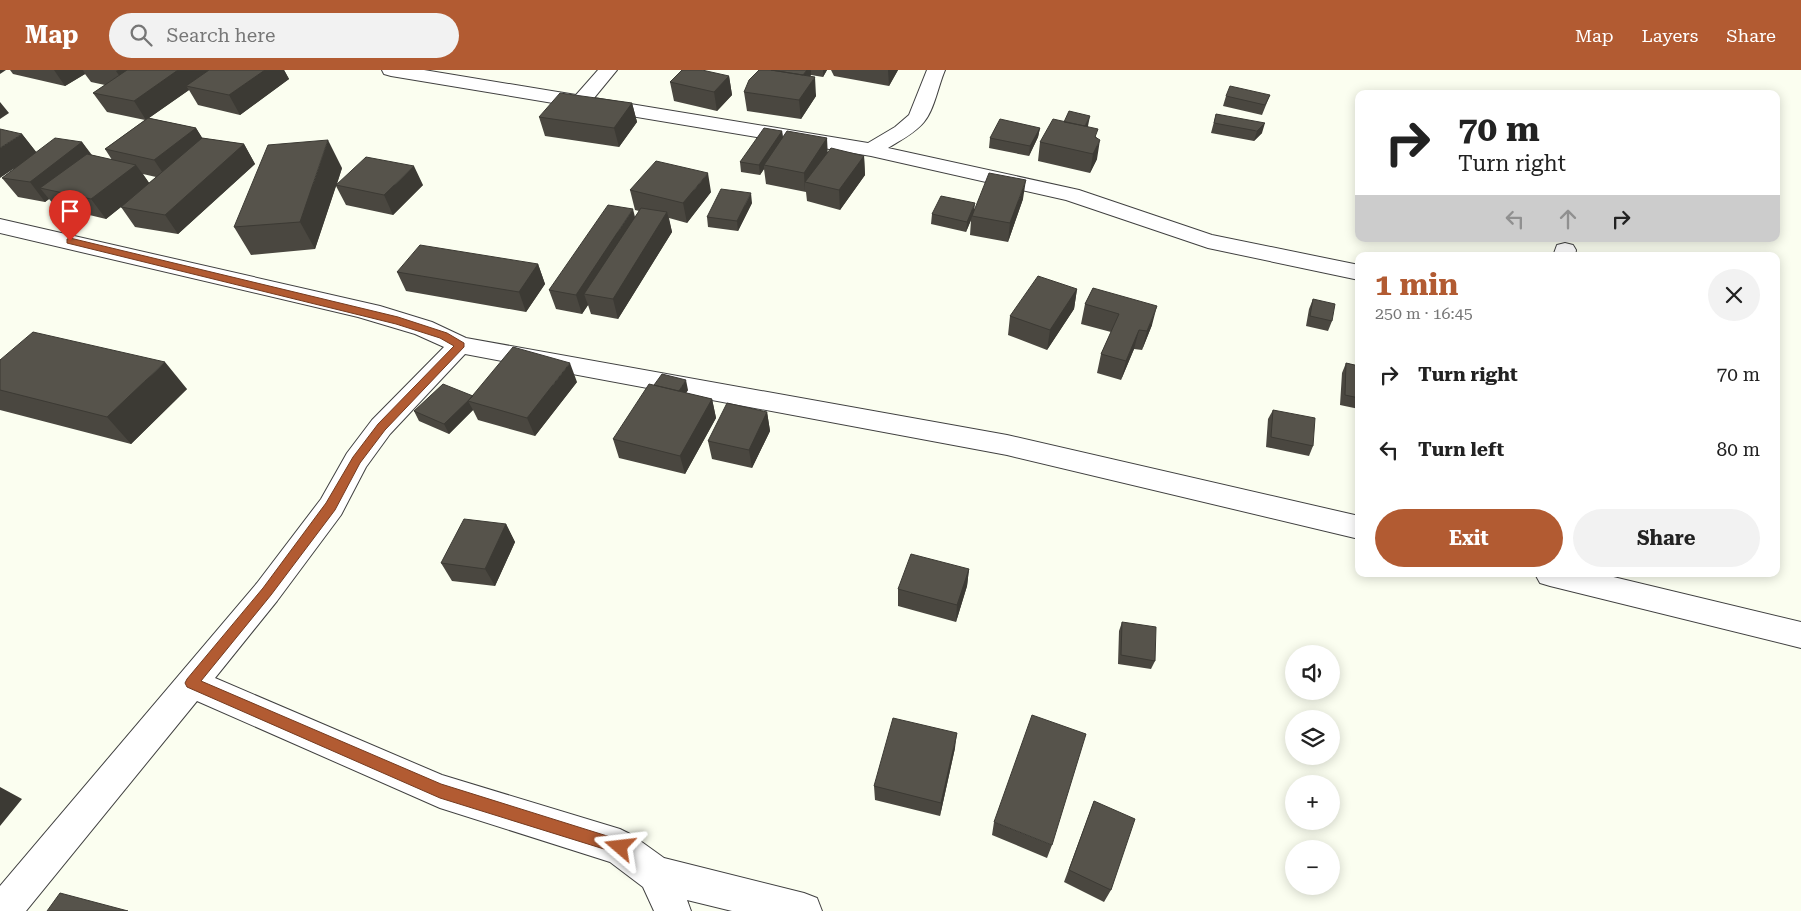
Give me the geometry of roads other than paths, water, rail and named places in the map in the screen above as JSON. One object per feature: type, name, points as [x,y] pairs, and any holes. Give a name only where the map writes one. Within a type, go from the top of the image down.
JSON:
[{"type":"street","points":[[391,70],[871,150],[1072,195],[1208,241],[1355,272]]},
{"type":"street","points":[[581,101],[608,70]]},
{"type":"street","points":[[871,150],[903,130],[917,117],[929,83],[936,70]]},
{"type":"street","points":[[0,226],[123,253],[355,310],[444,335],[460,345],[1008,445],[1355,527]]},
{"type":"street","points":[[3,911],[267,592],[330,507],[356,460],[381,427],[460,345]]},
{"type":"street","points":[[1562,577],[1801,635]]},
{"type":"street","points":[[191,683],[440,791],[620,847],[656,874],[804,911]]},
{"type":"street","points":[[656,874],[673,911]]}]
